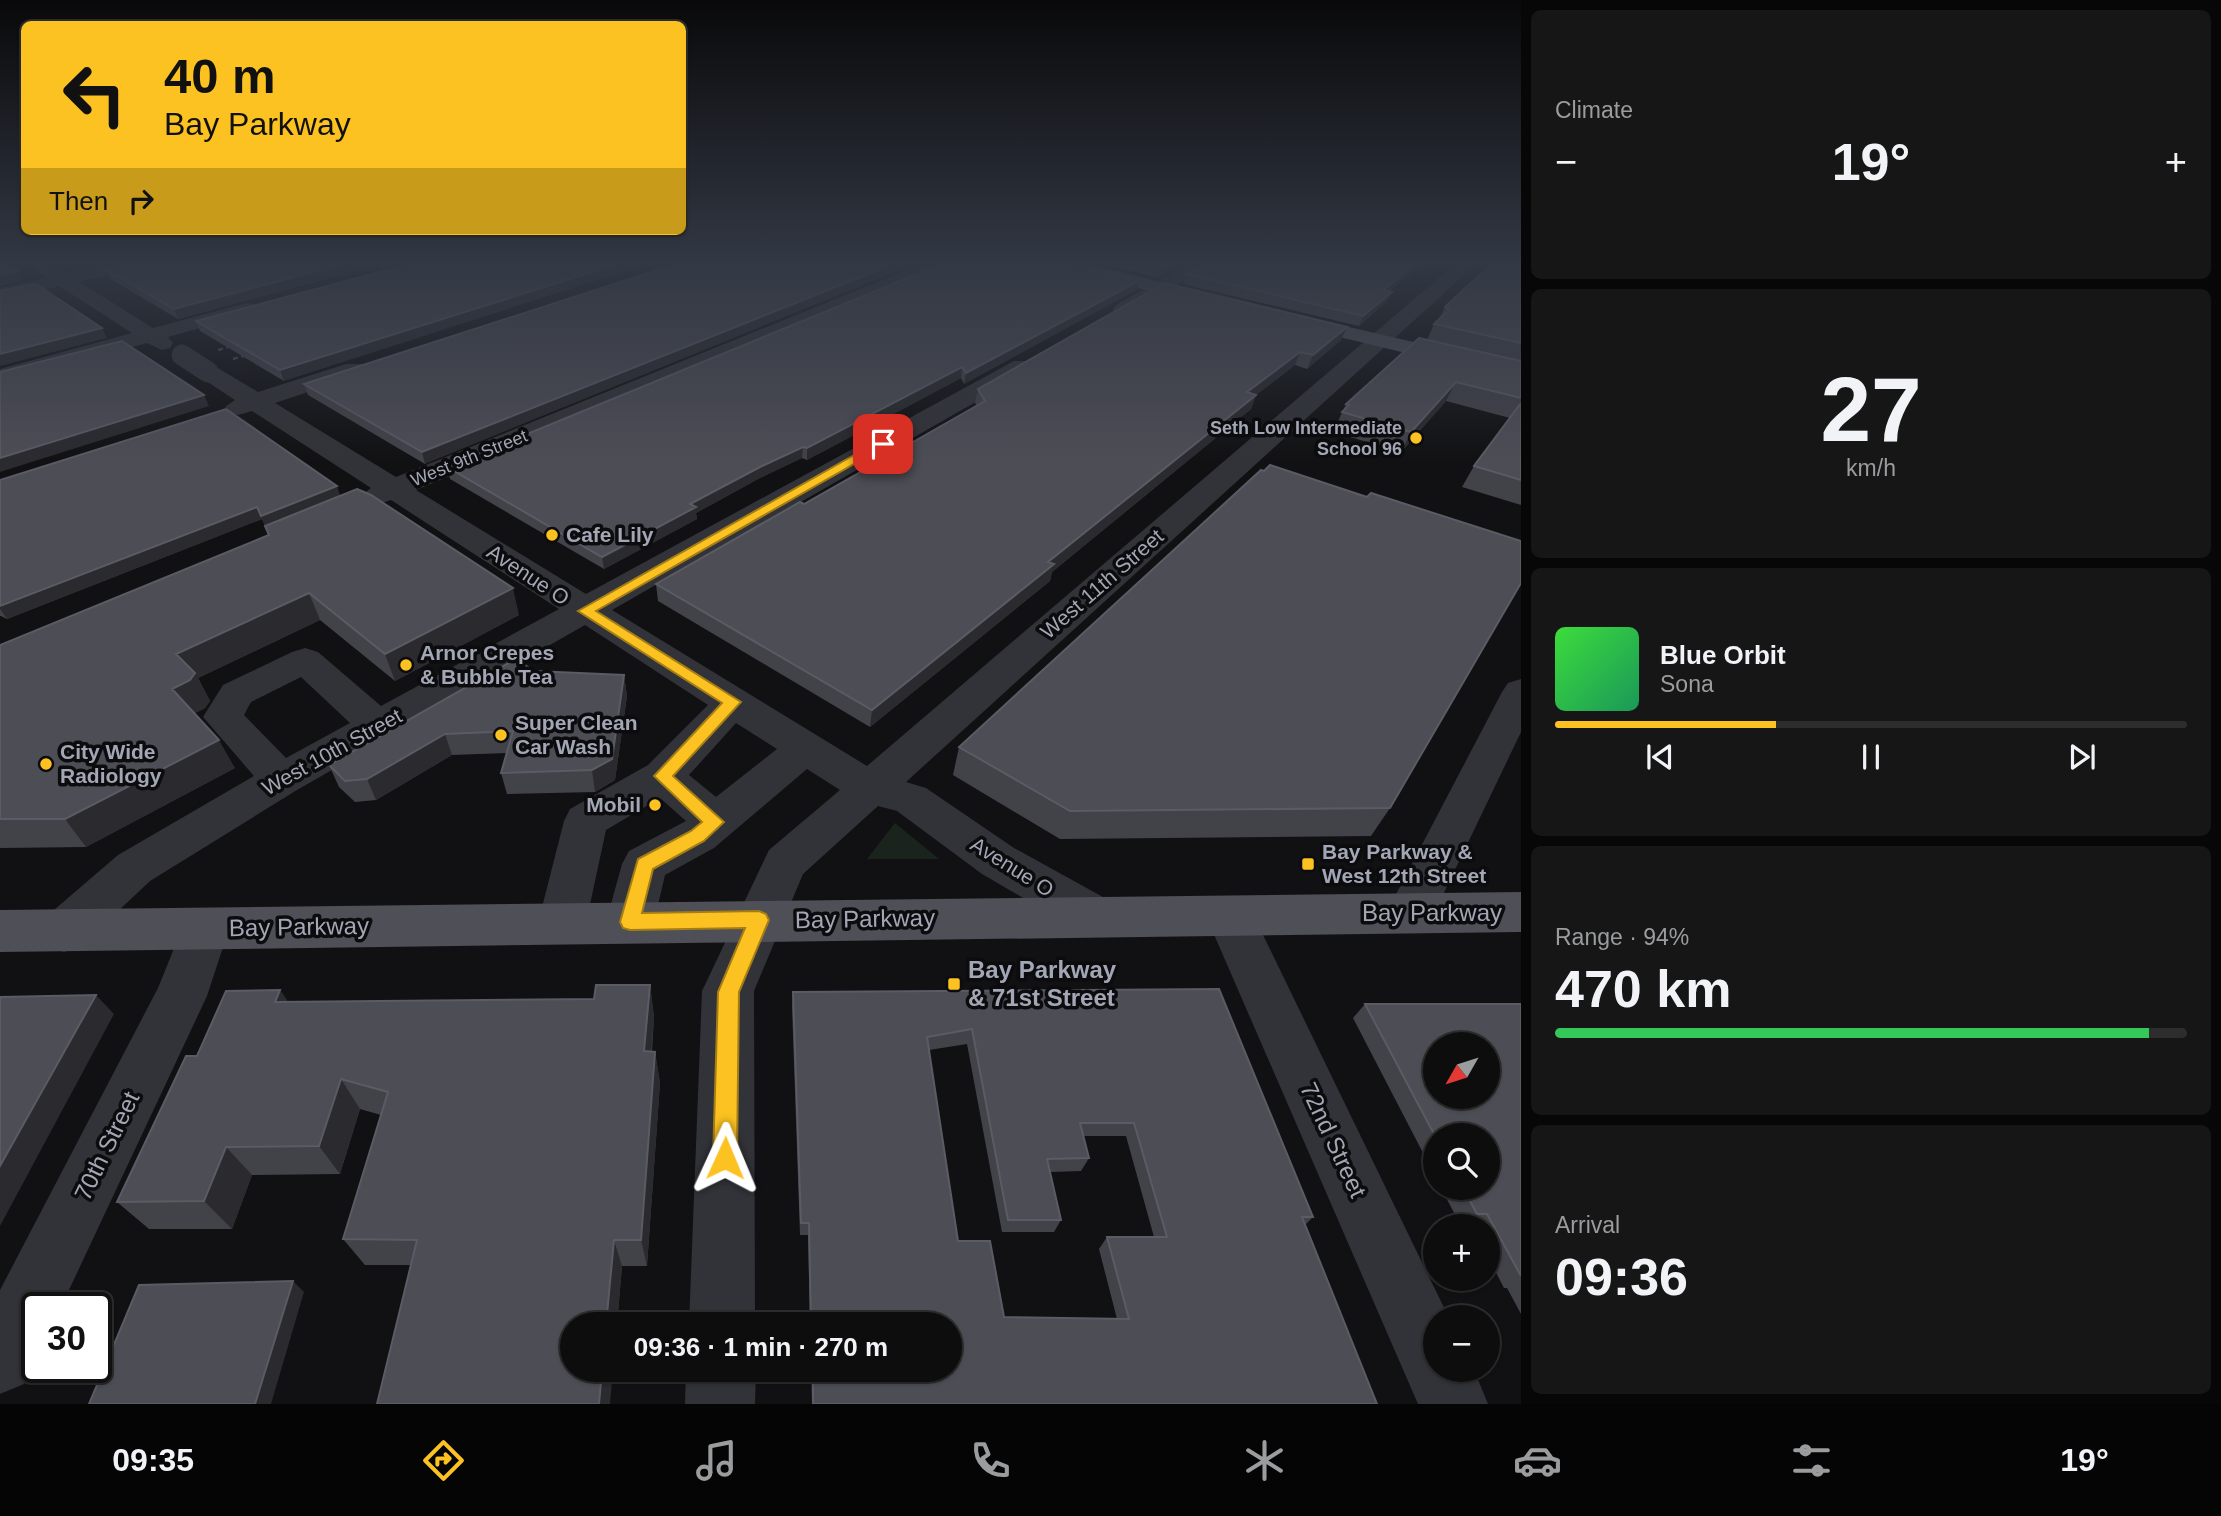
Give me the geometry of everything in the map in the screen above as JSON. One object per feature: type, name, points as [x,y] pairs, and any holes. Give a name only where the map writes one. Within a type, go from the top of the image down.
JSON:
[{"type":"main road","points":[[1338,331],[1521,374]]},
{"type":"main road","name":"Bay Parkway","points":[[0,931],[1521,912]]},
{"type":"street","name":"Avenue O","points":[[142,331],[869,788],[911,799],[998,861],[1095,916]]},
{"type":"street","points":[[0,376],[166,331]]},
{"type":"street","name":"West 9th Street","points":[[348,508],[778,331]]},
{"type":"street","name":"West 11th Street","points":[[722,1312],[728,992],[785,863],[1392,331]]},
{"type":"street","name":"West 10th Street","points":[[64,931],[134,868],[282,779],[1051,349]]},
{"type":"street","points":[[216,414],[375,362]]},
{"type":"street","points":[[282,779],[223,717],[236,694],[304,660],[378,726]]},
{"type":"street","points":[[1410,912],[1521,692]]},
{"type":"street","points":[[562,923],[586,821],[663,776],[733,702]]},
{"type":"street","points":[[630,922],[645,864],[698,836],[806,748]]},
{"type":"street","points":[[663,776],[715,822]]},
{"type":"street","name":"72nd Street","points":[[1230,916],[1423,1338]]},
{"type":"street","name":"70th Street","points":[[0,1360],[181,996],[205,929]]},
{"type":"street","points":[[720,1404],[721,1382]]},
{"type":"street","points":[[1443,1382],[1453,1404]]},
{"type":"shaded area","points":[[895,823],[939,859],[867,859]]},
{"type":"building","points":[[0,331],[92,331],[0,354]]},
{"type":"building","points":[[212,331],[406,331],[280,370]]},
{"type":"building","points":[[470,331],[727,331],[422,452],[304,384]]},
{"type":"building","points":[[779,331],[1046,331],[966,373],[962,367],[807,448],[803,447],[760,467],[690,504],[696,507],[602,557],[447,467]]},
{"type":"building","points":[[1081,331],[1343,331],[1313,355],[1300,352],[1247,392],[1256,395],[1048,562],[1054,564],[872,710],[656,584],[985,401],[978,389]]},
{"type":"building","points":[[1464,331],[1521,331],[1521,343]]},
{"type":"building","points":[[1419,338],[1521,361],[1521,398],[1456,382],[1411,432],[1342,412],[1349,405],[1346,404]]},
{"type":"building","points":[[122,341],[204,395],[0,458],[0,372]]},
{"type":"building","points":[[1521,403],[1521,480],[1474,466]]},
{"type":"building","points":[[226,409],[337,486],[261,516],[257,507],[0,606],[0,480]]},
{"type":"building","points":[[1270,465],[1367,497],[1371,493],[1521,541],[1521,583],[1390,808],[1070,811],[959,747],[1261,470],[1264,471]]},
{"type":"building","points":[[357,489],[371,495],[513,588],[385,654],[309,593],[176,654],[195,673],[190,680],[172,689],[219,740],[65,819],[0,819],[0,645],[269,535],[265,526]]},
{"type":"building","points":[[516,659],[534,671],[624,675],[612,759],[592,770],[501,773],[513,731],[445,734],[367,779],[345,781],[329,765]]},
{"type":"building","points":[[596,985],[650,985],[644,1051],[655,1052],[641,1240],[614,1240],[607,1312],[560,1312],[560,1382],[601,1382],[599,1404],[377,1404],[417,1240],[343,1239],[388,1092],[341,1079],[319,1146],[226,1147],[204,1201],[117,1202],[186,1056],[197,1056],[226,991],[280,990],[275,1002],[594,999]]},
{"type":"building","points":[[1219,989],[1313,1217],[1302,1217],[1377,1404],[813,1404],[813,1382],[962,1382],[962,1312],[811,1312],[809,1223],[801,1223],[793,992]],"holes":[[[972,1029],[1008,1220],[1061,1220],[1047,1159],[1089,1158],[1080,1123],[1134,1123],[1167,1237],[1107,1237],[1129,1319],[1004,1317],[990,1241],[958,1241],[927,1037]]]},
{"type":"building","points":[[96,995],[0,1166],[0,997]]},
{"type":"building","points":[[1365,1004],[1521,1004],[1521,1276],[1500,1238],[1500,1214],[1477,1214],[1469,1200],[1500,1200],[1500,1123],[1428,1123]]},
{"type":"building","points":[[293,1281],[255,1404],[89,1404],[98,1383],[112,1383],[112,1349],[139,1285]]},
{"type":"railway","points":[[218,350],[246,342]]},
{"type":"railway","points":[[233,359],[260,351]]},
{"type":"place","name":"Seth Low Intermediate School 96","points":[[1416,438]]},
{"type":"place","name":"Cafe Lily","points":[[552,535]]},
{"type":"place","name":"Arnor Crepes & Bubble Tea","points":[[406,665]]},
{"type":"place","name":"Super Clean Car Wash","points":[[501,735]]},
{"type":"place","name":"City Wide Radiology","points":[[46,764]]},
{"type":"place","name":"Mobil","points":[[655,805]]},
{"type":"place","name":"Bay Parkway & West 12th Street","points":[[1308,864]]},
{"type":"place","name":"Bay Parkway & 71st Street","points":[[954,984]]},
{"type":"route","points":[[725,1158],[728,992],[759,920],[630,922],[645,864],[698,836],[715,822],[663,776],[733,702],[586,611],[883,444]]}]
